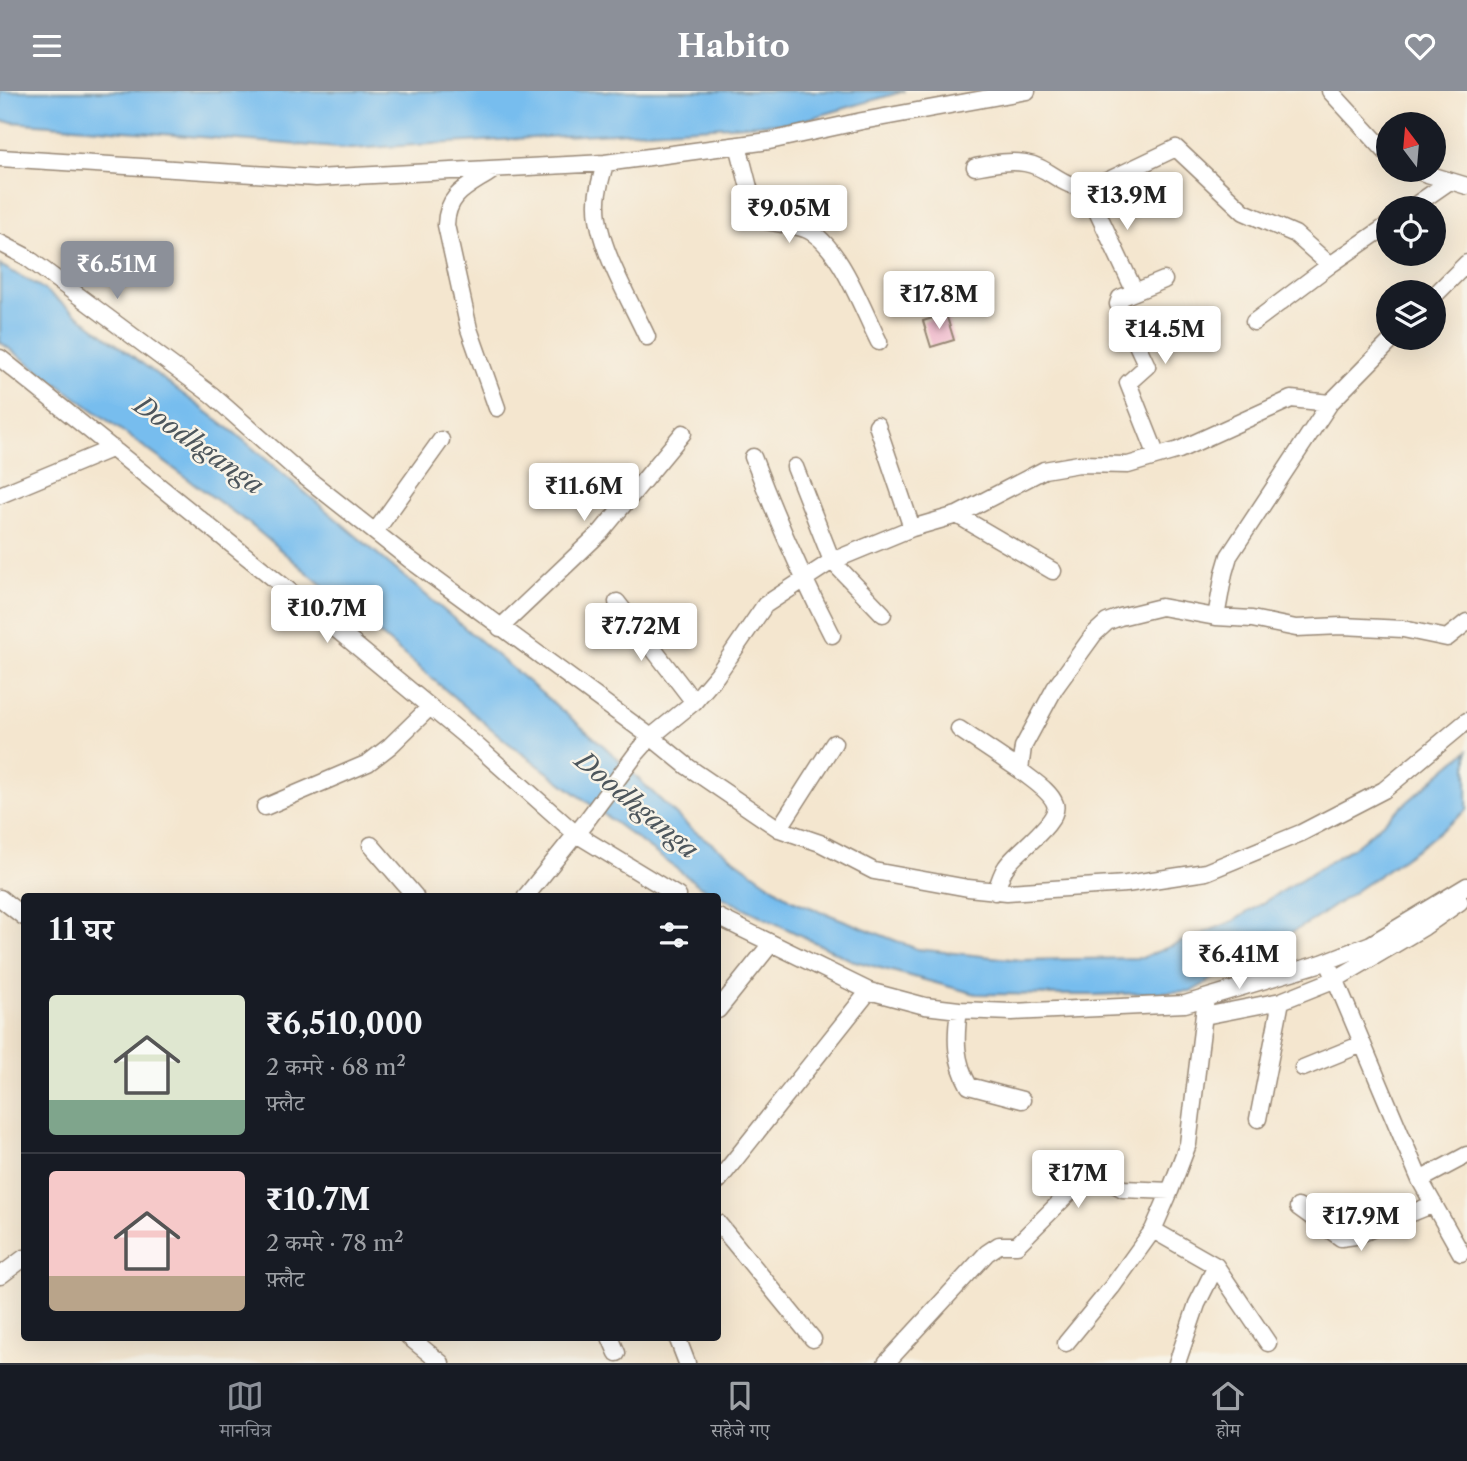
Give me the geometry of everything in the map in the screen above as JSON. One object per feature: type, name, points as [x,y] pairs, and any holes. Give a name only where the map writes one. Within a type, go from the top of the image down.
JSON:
[{"type":"street","points":[[0,158],[316,178],[605,163],[738,145],[1027,91]]},
{"type":"street","points":[[1330,91],[1376,141]]},
{"type":"street","points":[[738,145],[756,215],[762,220],[806,229],[824,242],[839,262],[879,342]]},
{"type":"street","points":[[975,167],[1006,162],[1026,163],[1079,189],[1097,187],[1176,148],[1244,212],[1295,234],[1330,265]]},
{"type":"street","points":[[605,163],[597,198],[598,223],[605,245],[647,337]]},
{"type":"street","points":[[495,169],[452,200],[447,211],[446,225],[469,329],[497,408]]},
{"type":"street","points":[[1446,180],[1467,186]]},
{"type":"street","points":[[1428,196],[1450,181]]},
{"type":"street","points":[[1086,188],[1135,292]]},
{"type":"street","points":[[1254,322],[1376,233]]},
{"type":"street","points":[[0,243],[25,256],[212,395],[299,472],[375,533],[688,767],[779,829],[820,843],[874,871],[995,892],[1126,884],[1206,872],[1301,833],[1384,790],[1467,721]]},
{"type":"street","points":[[1446,284],[1467,263]]},
{"type":"street","points":[[1157,456],[1128,383],[1147,366],[1118,304],[1120,298],[1164,280]]},
{"type":"street","points":[[1216,617],[1229,556],[1330,403],[1382,350]]},
{"type":"street","points":[[0,358],[580,829],[674,893]]},
{"type":"street","points":[[528,893],[636,754],[651,737],[694,702],[743,640],[765,605],[832,561],[912,528],[957,515],[1044,470],[1079,464],[1128,465],[1179,450],[1291,399],[1330,403]]},
{"type":"street","points":[[877,425],[912,528]]},
{"type":"street","points":[[500,628],[601,532],[683,433]]},
{"type":"street","points":[[375,533],[440,440]]},
{"type":"street","points":[[0,495],[113,448]]},
{"type":"street","points":[[753,457],[803,579],[832,635]]},
{"type":"street","points":[[795,467],[832,561],[883,614]]},
{"type":"street","points":[[957,515],[1053,571]]},
{"type":"street","points":[[617,603],[694,702]]},
{"type":"street","points":[[1020,769],[1023,747],[1055,688],[1094,634],[1107,622],[1161,607],[1216,617],[1252,618],[1296,628],[1342,626],[1403,629],[1441,638],[1452,635],[1467,622]]},
{"type":"street","points":[[265,807],[368,763],[390,746],[430,707]]},
{"type":"street","points":[[959,729],[1020,769],[1054,801],[1056,811],[1051,821],[1007,866],[995,892]]},
{"type":"street","points":[[779,829],[834,743]]},
{"type":"street","points":[[371,845],[412,893]]},
{"type":"street","points":[[721,919],[869,991],[925,1006],[1012,1012],[1185,1004],[1327,961],[1371,944],[1467,886]]},
{"type":"street","points":[[1204,1016],[1281,1001],[1336,979],[1424,927],[1467,896]]},
{"type":"street","points":[[0,898],[21,915]]},
{"type":"street","points":[[721,1006],[771,945]]},
{"type":"street","points":[[1327,961],[1420,1180],[1461,1253]]},
{"type":"street","points":[[721,1177],[869,991]]},
{"type":"street","points":[[1066,1343],[1112,1287],[1153,1230],[1170,1191],[1188,1144],[1206,998]]},
{"type":"street","points":[[1258,1119],[1281,1001]]},
{"type":"street","points":[[959,1010],[955,1046],[958,1061],[969,1086],[1023,1100]]},
{"type":"street","points":[[1303,1068],[1362,1044]]},
{"type":"street","points":[[1420,1180],[1467,1155]]},
{"type":"street","points":[[886,1363],[987,1253],[999,1245],[1017,1245],[1087,1174],[1095,1173],[1123,1189],[1170,1191]]},
{"type":"street","points":[[1298,1207],[1341,1238],[1355,1236],[1434,1205]]},
{"type":"street","points":[[721,1227],[813,1339]]},
{"type":"street","points":[[1153,1230],[1216,1266],[1268,1343]]},
{"type":"street","points":[[0,1276],[21,1260]]},
{"type":"street","points":[[1177,1363],[1197,1304],[1216,1266]]},
{"type":"street","points":[[414,1341],[441,1363]]},
{"type":"street","points":[[612,1341],[617,1353]]},
{"type":"street","points":[[679,1341],[687,1363]]},
{"type":"water","points":[[0,91],[905,91],[797,122],[350,149],[0,121]]},
{"type":"water","name":"Doodhganga","points":[[0,265],[39,286],[235,433],[605,747],[690,828],[792,900],[917,949],[1020,960],[1142,958],[1233,921],[1357,845],[1467,751],[1467,810],[1420,847],[1315,919],[1192,991],[1095,995],[976,994],[851,960],[721,897],[721,893],[713,893],[701,887],[507,742],[251,525],[0,342]]},
{"type":"building","points":[[946,314],[954,340],[931,347],[923,321]]}]
